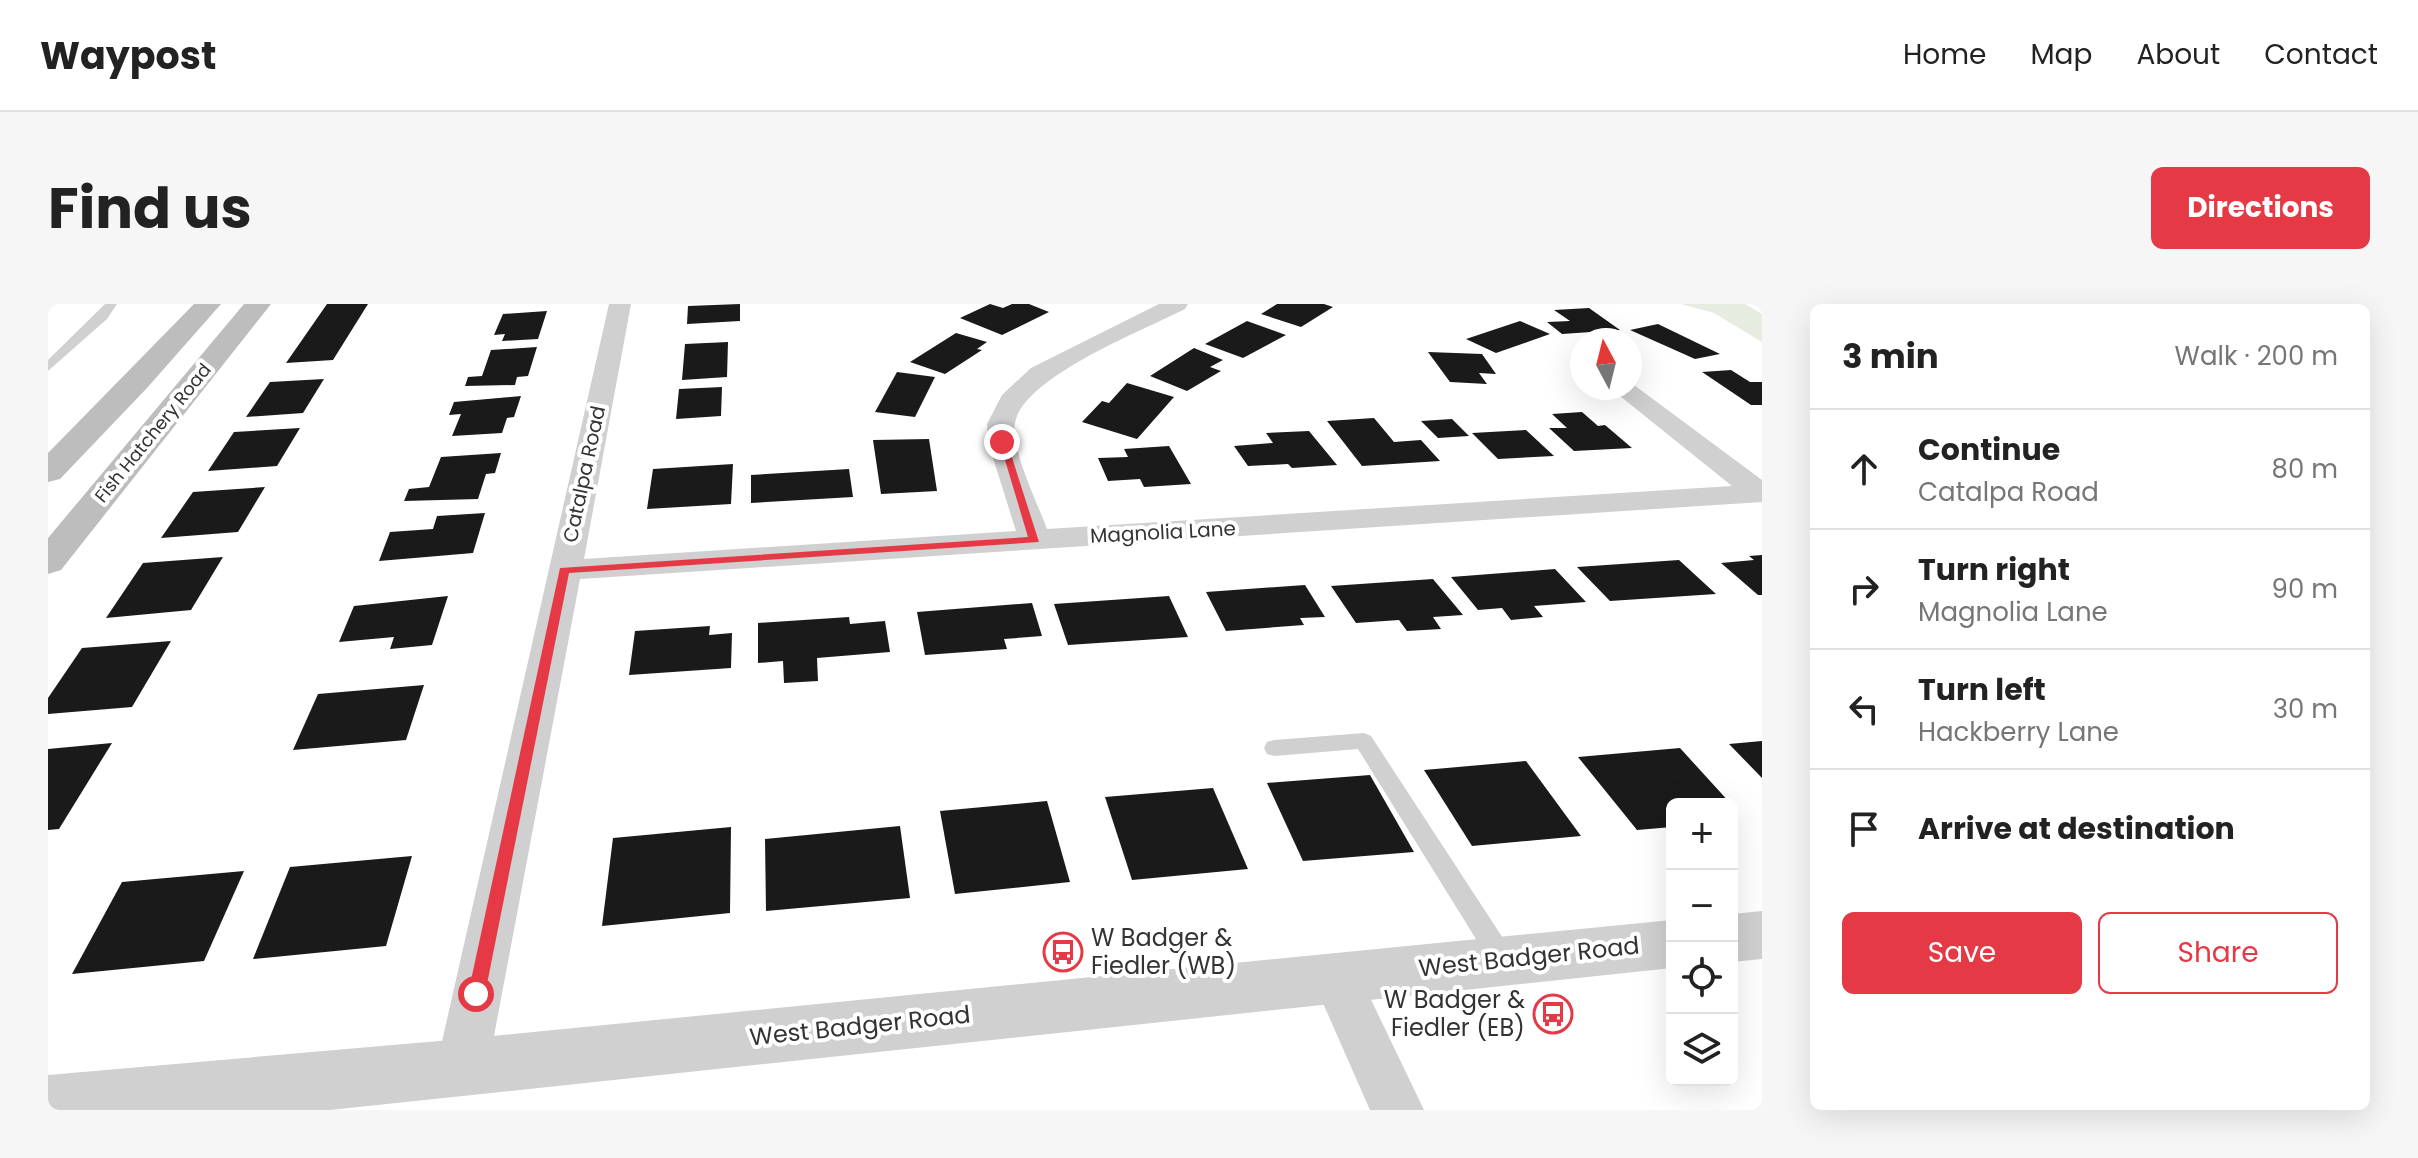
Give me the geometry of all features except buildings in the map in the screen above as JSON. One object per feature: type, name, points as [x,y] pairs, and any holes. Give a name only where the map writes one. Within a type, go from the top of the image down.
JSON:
[{"type":"main road","points":[[48,472],[208,304]]},
{"type":"main road","name":"Fish Hatchery Road","points":[[48,562],[258,304]]},
{"type":"street","name":"Catalpa Road","points":[[462,1068],[620,304]]},
{"type":"street","points":[[1035,540],[1002,442],[1001,424],[1011,401],[1040,373],[1177,304]]},
{"type":"street","points":[[1639,400],[1761,493]]},
{"type":"street","name":"Magnolia Lane","points":[[564,570],[1761,493]]},
{"type":"street","points":[[1738,937],[1762,935]]},
{"type":"street","name":"West Badger Road","points":[[48,1106],[340,1094],[462,1068],[1335,976],[1666,945]]},
{"type":"street","points":[[1335,976],[1397,1110]]},
{"type":"lane","points":[[48,367],[103,316],[111,304]]},
{"type":"lane","points":[[1274,748],[1364,741],[1503,960]]},
{"type":"shaded area","points":[[1681,304],[1745,304],[1762,314],[1762,342],[1714,313]]},
{"type":"place","name":"W Badger & Fiedler (WB)","points":[[1063,952]]},
{"type":"place","name":"W Badger & Fiedler (EB)","points":[[1553,1014]]},
{"type":"route","points":[[476,994],[564,570],[1035,540],[1002,442]]}]
